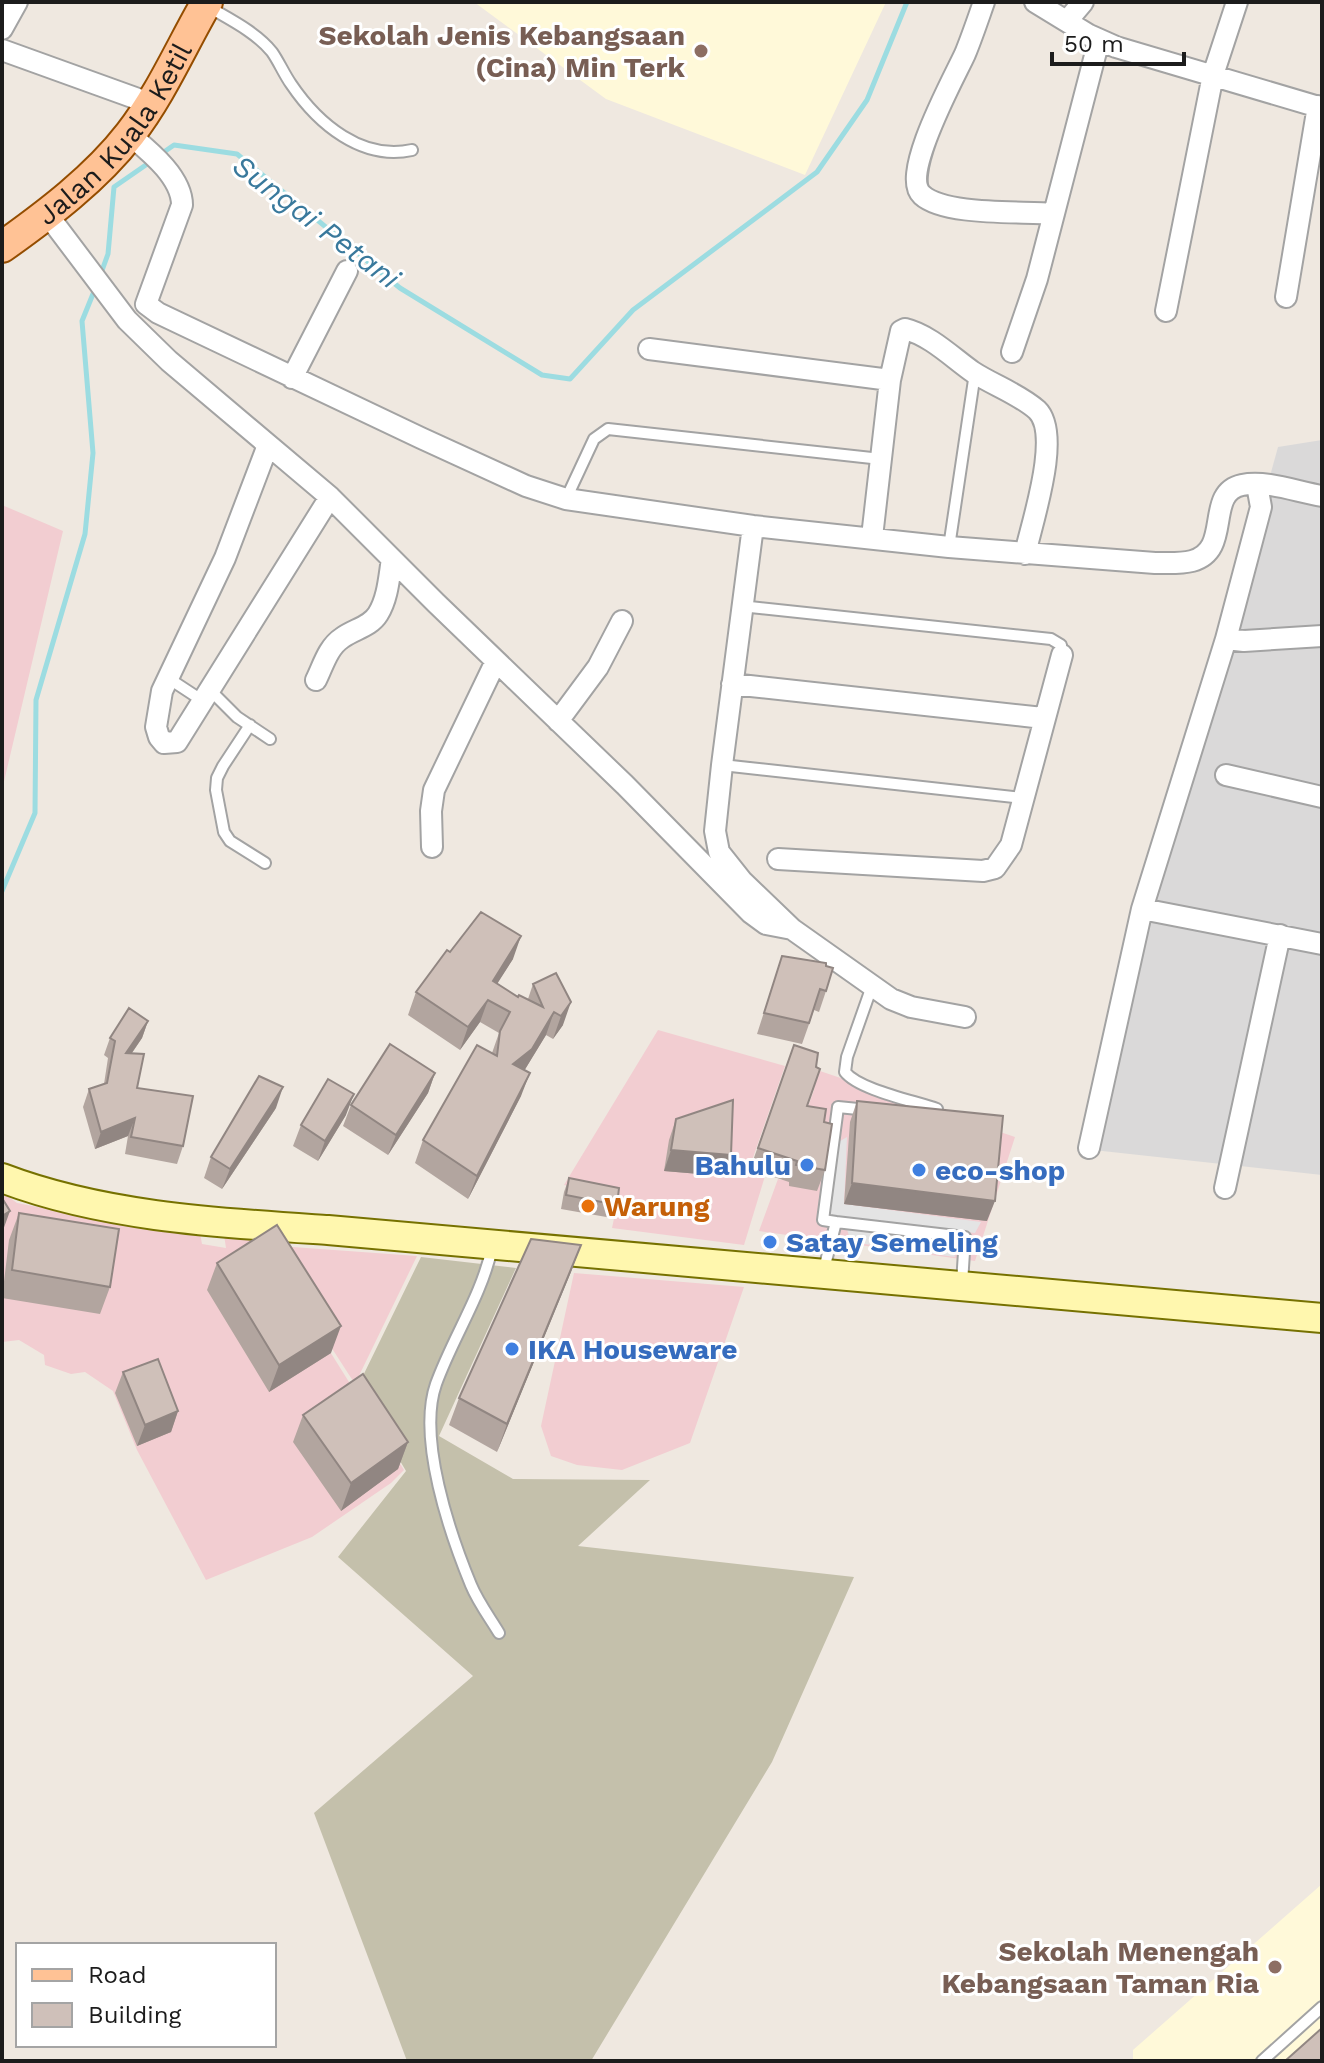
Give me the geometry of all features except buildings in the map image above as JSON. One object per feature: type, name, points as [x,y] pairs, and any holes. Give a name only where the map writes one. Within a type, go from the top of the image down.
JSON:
[{"type":"main road","name":"Jalan Kuala Ketil","points":[[2,247],[139,142],[149,103],[206,3]]},
{"type":"main road","points":[[2,1178],[112,1207],[230,1223],[1322,1318]]},
{"type":"street","points":[[2,29],[17,2]]},
{"type":"street","points":[[984,2],[918,164],[916,186],[921,195],[931,201],[957,209],[1054,214]]},
{"type":"street","points":[[1035,2],[1099,40],[1320,107],[1286,297]]},
{"type":"street","points":[[1067,21],[1083,2]]},
{"type":"street","points":[[1166,311],[1213,75],[1237,2]]},
{"type":"street","points":[[1012,352],[1037,279],[1099,40]]},
{"type":"street","points":[[2,50],[149,103]]},
{"type":"street","points":[[123,315],[146,304],[182,205],[182,197],[172,178],[139,142]]},
{"type":"street","points":[[47,214],[123,315],[169,361],[330,497],[751,913],[766,924],[792,929]]},
{"type":"street","points":[[292,378],[347,271]]},
{"type":"street","points":[[146,304],[158,313],[292,378],[526,486],[566,499],[753,526],[1025,554],[1155,563],[1189,562],[1207,554],[1212,548],[1221,506],[1227,495],[1243,485],[1322,496]]},
{"type":"street","points":[[872,537],[890,380],[898,340],[905,329],[922,336],[975,373],[1037,410],[1044,420],[1048,448],[1025,554]]},
{"type":"street","points":[[649,349],[890,380]]},
{"type":"street","points":[[268,445],[225,558],[168,678],[157,717],[159,737],[164,743],[177,742],[330,497]]},
{"type":"street","points":[[1089,1148],[1142,909],[1226,639],[1261,507],[1257,485]]},
{"type":"street","points":[[753,526],[715,831],[719,852],[742,881],[792,929],[872,986],[903,1005],[965,1017]]},
{"type":"street","points":[[316,680],[332,646],[340,638],[365,626],[380,611],[386,596],[392,559]]},
{"type":"street","points":[[558,721],[598,667],[622,621]]},
{"type":"street","points":[[1226,639],[1244,641],[1322,636]]},
{"type":"street","points":[[778,859],[983,871],[995,868],[1007,854],[1062,655]]},
{"type":"street","points":[[432,847],[434,790],[496,661]]},
{"type":"street","points":[[732,684],[1043,718]]},
{"type":"street","points":[[1226,775],[1322,797]]},
{"type":"street","points":[[1142,909],[1322,944]]},
{"type":"street","points":[[1225,1188],[1280,935]]},
{"type":"lane","points":[[206,3],[271,51],[302,98],[335,132],[354,143],[377,150],[396,154],[412,150]]},
{"type":"lane","points":[[949,547],[975,373]]},
{"type":"lane","points":[[566,499],[594,439],[608,429],[881,459]]},
{"type":"lane","points":[[741,606],[1051,639],[1061,645],[1062,655]]},
{"type":"lane","points":[[168,678],[206,695],[270,739]]},
{"type":"lane","points":[[250,725],[223,766],[216,790],[224,832],[230,841],[265,863]]},
{"type":"lane","points":[[722,765],[1022,798]]},
{"type":"lane","points":[[872,986],[847,1057],[845,1072],[870,1087],[937,1109]]},
{"type":"lane","points":[[879,1111],[838,1107],[823,1220],[965,1237],[961,1287]]},
{"type":"lane","points":[[822,1275],[836,1222]]},
{"type":"lane","points":[[492,1246],[486,1272],[435,1386],[430,1416],[435,1478],[472,1588],[499,1633]]},
{"type":"lane","points":[[1262,2061],[1322,2007]]},
{"type":"shaded area","name":"Sekolah Jenis Kebangsaan (Cina) Min Terk","points":[[474,2],[886,2],[805,175],[606,99]]},
{"type":"shaded area","points":[[1322,440],[1322,1175],[1084,1149],[1278,447]]},
{"type":"shaded area","points":[[2,505],[63,531],[2,790]]},
{"type":"shaded area","points":[[658,1030],[785,1066],[749,1169],[765,1176],[744,1245],[612,1228],[619,1195],[564,1185]]},
{"type":"shaded area","points":[[817,1070],[1015,1137],[975,1261],[759,1231],[778,1179],[782,1180],[814,1090]]},
{"type":"shaded area","points":[[847,1137],[844,1204],[981,1222],[975,1233],[829,1215],[835,1144]]},
{"type":"shaded area","points":[[2,1192],[17,1203],[115,1222],[200,1233],[202,1244],[226,1248],[224,1235],[259,1238],[404,1470],[391,1483],[312,1537],[206,1580],[137,1450],[113,1391],[85,1372],[71,1374],[45,1365],[44,1355],[19,1340],[2,1342]]},
{"type":"shaded area","points":[[846,1226],[950,1239],[955,1257],[851,1242]]},
{"type":"shaded area","points":[[265,1245],[417,1256],[355,1384]]},
{"type":"shaded area","points":[[421,1257],[516,1268],[439,1436],[513,1479],[650,1480],[578,1546],[854,1577],[772,1762],[591,2061],[407,2061],[314,1813],[473,1676],[338,1557],[406,1471],[357,1388]]},
{"type":"shaded area","points":[[574,1273],[744,1287],[690,1443],[622,1470],[577,1465],[551,1456],[541,1426]]},
{"type":"shaded area","name":"Sekolah Menengah Kebangsaan Taman Ria","points":[[1322,1884],[1322,2061],[1133,2061],[1133,2050]]},
{"type":"waterway","name":"Sungai Petani","points":[[161,154],[174,145],[237,154],[400,288],[542,375],[570,379],[633,310],[817,172],[867,100],[907,2]]},
{"type":"waterway","name":"Sungai Petani","points":[[100,276],[108,254],[114,187],[153,160]]},
{"type":"waterway","name":"Sungai Petani","points":[[2,891],[35,813],[36,700],[85,534],[93,453],[82,321],[95,289]]},
{"type":"place","name":"Sekolah Jenis Kebangsaan (Cina) Min Terk","points":[[701,51]]},
{"type":"place","name":"Bahulu","points":[[807,1165]]},
{"type":"place","name":"eco-shop","points":[[919,1170]]},
{"type":"place","name":"Warung","points":[[588,1206]]},
{"type":"place","name":"Satay Semeling","points":[[770,1242]]},
{"type":"place","name":"IKA Houseware","points":[[512,1349]]},
{"type":"place","name":"Sekolah Menengah Kebangsaan Taman Ria","points":[[1275,1967]]}]
